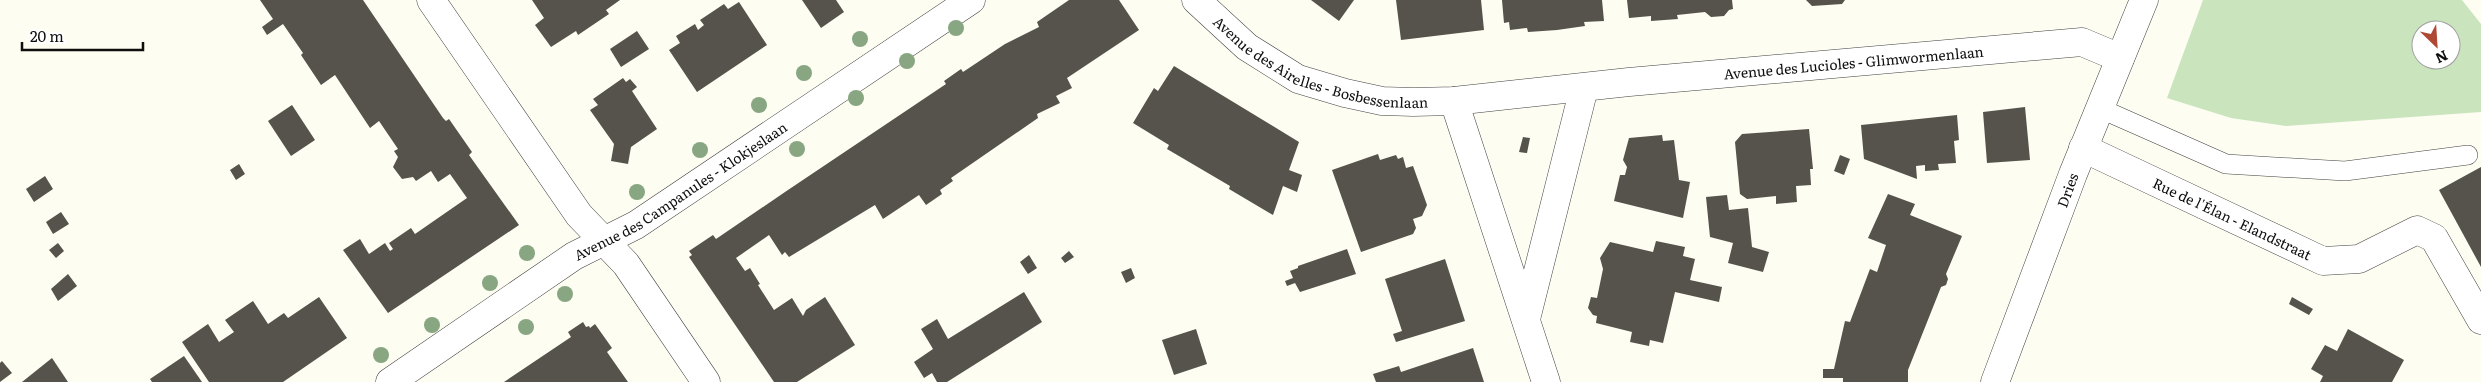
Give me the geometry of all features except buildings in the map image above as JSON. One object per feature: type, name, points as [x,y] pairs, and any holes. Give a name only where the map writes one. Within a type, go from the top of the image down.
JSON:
[{"type":"street","points":[[432,0],[579,215],[626,264],[706,382]]},
{"type":"street","name":"Avenue des Campanules - Klokjeslaan","points":[[390,382],[574,256],[636,225],[971,0]]},
{"type":"street","name":"Avenue des Airelles - Bosbessenlaan","points":[[1196,0],[1247,47],[1298,78],[1345,93],[1382,101],[1454,101]]},
{"type":"street","name":"Dries","points":[[1995,382],[2083,148],[2144,0]]},
{"type":"street","name":"Avenue des Lucioles - Glimwormenlaan","points":[[1454,101],[1629,82],[2082,42],[2120,58]]},
{"type":"street","points":[[1526,319],[1584,88]]},
{"type":"street","points":[[1454,101],[1546,382]]},
{"type":"street","name":"Rue de l'Élan - Elandstraat","points":[[2083,148],[2323,261],[2359,259],[2417,230],[2434,238],[2481,320]]},
{"type":"lane","points":[[2099,108],[2226,164],[2345,171],[2468,156]]},
{"type":"green space","points":[[2203,0],[2462,0],[2481,24],[2481,112],[2286,126],[2231,118],[2167,98]]}]
